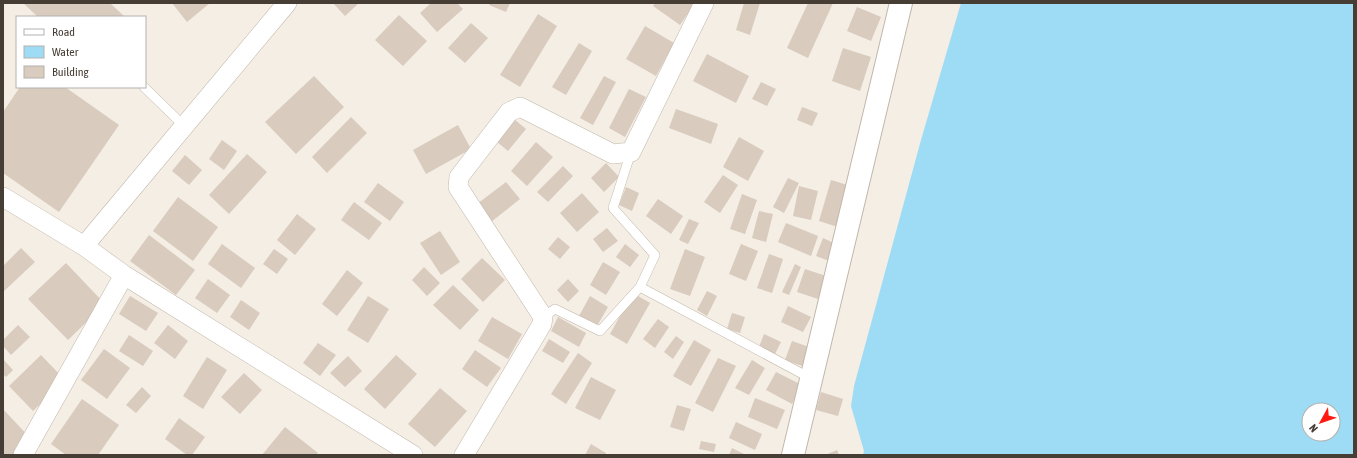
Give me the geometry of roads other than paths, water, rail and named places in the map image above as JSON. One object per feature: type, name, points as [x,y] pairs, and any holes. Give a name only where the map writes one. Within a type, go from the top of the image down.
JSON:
[{"type":"street","points":[[84,246],[288,3]]},
{"type":"street","points":[[464,455],[542,324],[543,317],[458,187],[459,176],[509,112],[520,107],[613,154],[631,152],[704,3]]},
{"type":"street","points":[[793,455],[901,3]]},
{"type":"street","points":[[3,197],[84,246],[124,275],[413,455]]},
{"type":"street","points":[[23,455],[124,275]]},
{"type":"lane","points":[[145,88],[184,126]]},
{"type":"lane","points":[[543,317],[555,309],[600,331],[640,287],[655,255],[613,208],[631,152]]},
{"type":"lane","points":[[640,287],[812,379]]},
{"type":"water","points":[[961,3],[1354,3],[1354,455],[863,455],[864,451],[851,406],[854,386],[921,140]]}]
